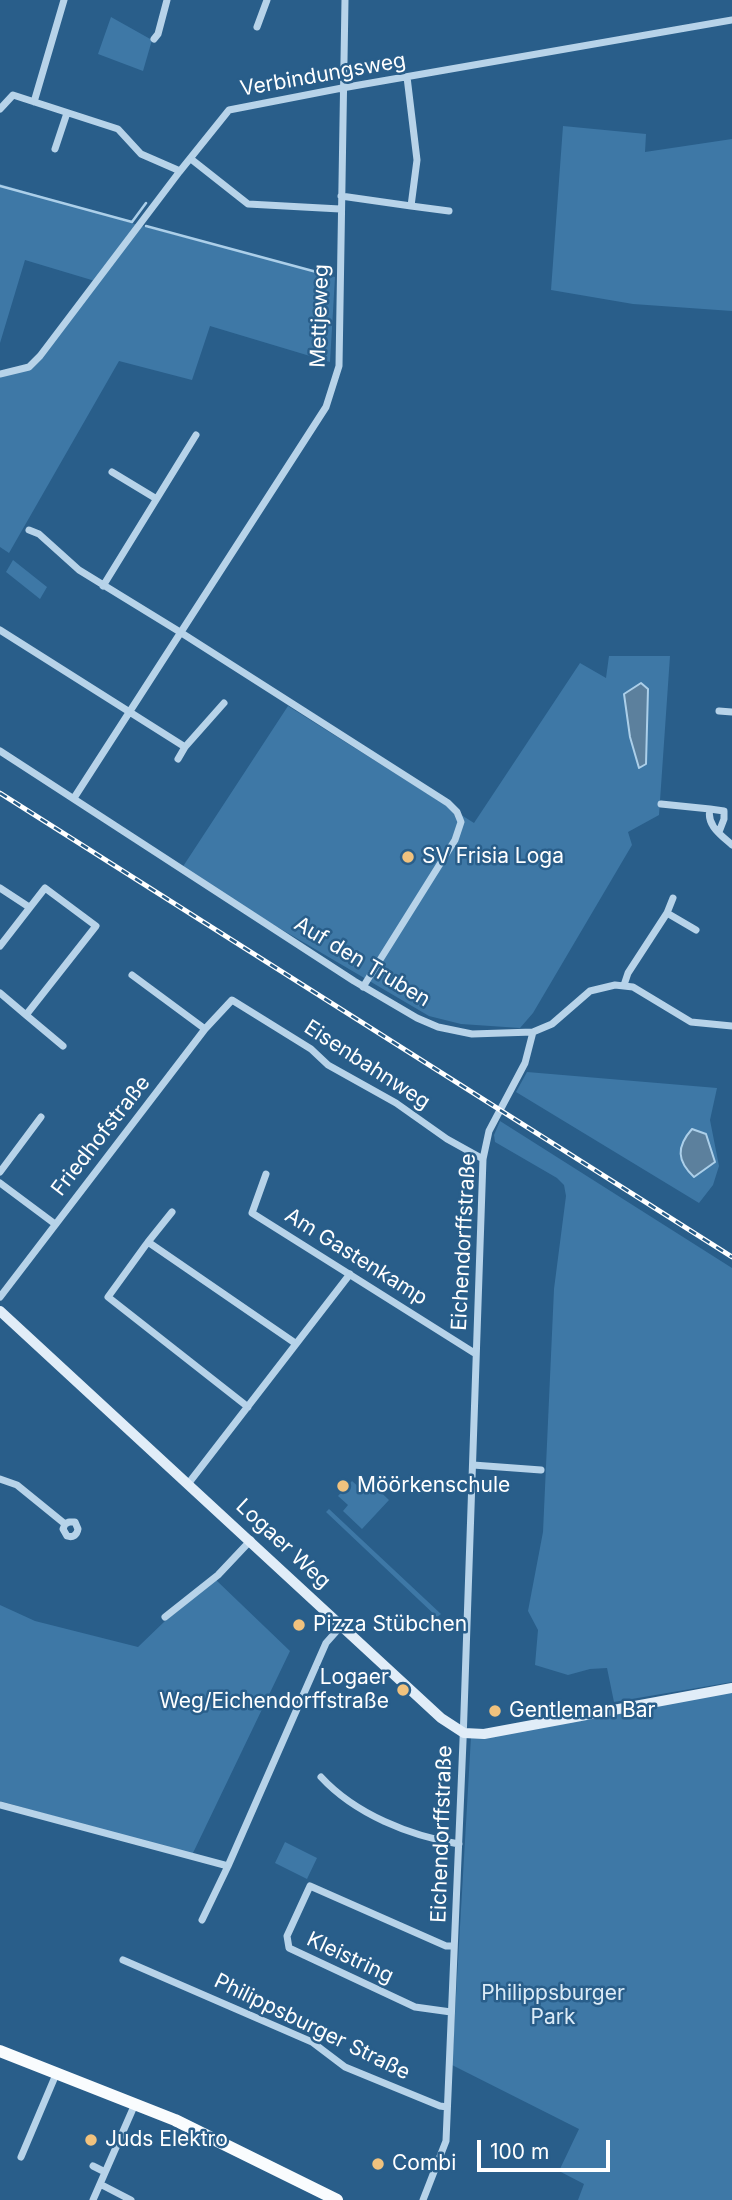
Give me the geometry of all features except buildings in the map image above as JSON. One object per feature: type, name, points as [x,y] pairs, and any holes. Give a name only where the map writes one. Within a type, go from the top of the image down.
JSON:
[{"type":"main road","points":[[0,2050],[135,2103],[337,2200]]},
{"type":"street","points":[[34,102],[64,0]]},
{"type":"street","points":[[154,39],[158,34],[167,0]]},
{"type":"street","points":[[257,27],[267,0]]},
{"type":"street","name":"Mettjeweg","points":[[74,798],[326,407],[339,366],[345,0]]},
{"type":"street","name":"Verbindungsweg","points":[[0,374],[29,368],[40,356],[229,110],[732,20]]},
{"type":"street","points":[[407,77],[417,160],[411,206]]},
{"type":"street","points":[[0,109],[13,95],[118,130],[141,154],[180,171]]},
{"type":"street","points":[[55,149],[66,113]]},
{"type":"street","points":[[191,159],[248,204],[340,209]]},
{"type":"street","points":[[341,196],[449,211]]},
{"type":"street","points":[[103,586],[196,435]]},
{"type":"street","points":[[112,472],[155,498]]},
{"type":"street","points":[[29,530],[39,534],[79,570],[103,586],[180,632],[457,811],[461,822],[455,840],[363,987]]},
{"type":"street","points":[[0,630],[185,747]]},
{"type":"street","points":[[178,759],[185,747],[224,703]]},
{"type":"street","points":[[719,711],[732,712]]},
{"type":"street","name":"Auf den Truben","points":[[0,751],[253,917],[417,1018],[449,1030],[489,1034],[533,1032],[552,1024],[590,991],[624,985]]},
{"type":"street","points":[[662,804],[724,811],[719,832]]},
{"type":"street","points":[[710,809],[708,818],[712,826],[732,845]]},
{"type":"street","points":[[0,888],[29,907]]},
{"type":"street","points":[[0,946],[45,888],[96,926],[26,1015]]},
{"type":"street","points":[[673,898],[667,913],[628,973],[624,985],[633,987],[691,1022],[732,1026]]},
{"type":"street","points":[[667,913],[696,930]]},
{"type":"street","points":[[132,975],[205,1029]]},
{"type":"street","points":[[0,993],[64,1046]]},
{"type":"street","name":"Friedhofstraße","points":[[0,1297],[205,1029],[232,1000]]},
{"type":"street","name":"Eisenbahnweg","points":[[232,1000],[311,1049],[328,1065],[396,1103],[447,1139],[483,1159]]},
{"type":"street","name":"Eichendorffstraße","points":[[423,2200],[444,2150],[447,2107],[464,1734],[483,1159],[489,1131],[525,1063],[533,1032]]},
{"type":"street","points":[[0,1172],[41,1117]]},
{"type":"street","name":"Am Gastenkamp","points":[[266,1174],[252,1213],[477,1354]]},
{"type":"street","points":[[0,1183],[55,1224]]},
{"type":"street","points":[[172,1212],[108,1297],[248,1407]]},
{"type":"street","points":[[148,1242],[295,1343]]},
{"type":"street","points":[[188,1484],[349,1274]]},
{"type":"street","name":"Logaer Weg","points":[[0,1311],[441,1718],[464,1734]]},
{"type":"street","points":[[473,1465],[541,1470]]},
{"type":"street","points":[[0,1479],[17,1485],[65,1524]]},
{"type":"street","points":[[165,1617],[218,1575],[251,1541]]},
{"type":"street","points":[[202,1920],[326,1643],[342,1625]]},
{"type":"street","points":[[464,1734],[484,1734],[732,1688]]},
{"type":"street","points":[[321,1777],[333,1790],[403,1830],[434,1840],[459,1844]]},
{"type":"street","points":[[0,1805],[228,1866]]},
{"type":"street","name":"Kleistring","points":[[452,2012],[415,2007],[400,2001],[378,1988],[289,1948],[287,1936],[310,1886],[446,1946],[454,1946]]},
{"type":"street","name":"Philippsburger Straße","points":[[123,1960],[312,2042],[345,2067],[447,2107]]},
{"type":"street","points":[[21,2157],[57,2072]]},
{"type":"street","points":[[93,2200],[135,2103]]},
{"type":"street","points":[[93,2166],[105,2172]]},
{"type":"street","points":[[100,2184],[131,2200]]},
{"type":"green space","points":[[111,17],[152,40],[143,71],[98,54]]},
{"type":"green space","points":[[563,126],[646,134],[645,152],[732,139],[732,311],[633,304],[551,290]]},
{"type":"green space","points":[[0,184],[138,225],[335,277],[330,362],[210,326],[192,380],[119,361],[9,553],[0,547],[0,374],[29,367],[95,281],[25,260],[0,343]]},
{"type":"green space","points":[[13,560],[47,587],[40,599],[6,572]]},
{"type":"green space","name":"SV Frisia Loga","points":[[609,656],[670,656],[659,815],[628,832],[632,845],[533,1013],[520,1028],[461,1024],[429,1016],[182,868],[288,706],[474,823],[580,663],[606,678]]},
{"type":"green space","points":[[527,1072],[717,1088],[710,1120],[719,1166],[713,1185],[699,1203],[516,1092]]},
{"type":"green space","points":[[500,1121],[732,1268],[732,1682],[614,1702],[607,1668],[568,1675],[535,1665],[538,1630],[528,1611],[543,1532],[554,1289],[566,1196],[564,1185],[557,1178],[495,1142],[494,1135]]},
{"type":"green space","points":[[352,1481],[362,1490],[370,1482],[389,1500],[362,1529],[343,1511],[348,1505],[338,1496]]},
{"type":"green space","points":[[329,1509],[441,1614],[437,1617],[326,1512]]},
{"type":"green space","points":[[216,1580],[290,1651],[192,1855],[0,1801],[0,1605],[35,1621],[138,1647],[165,1621]]},
{"type":"green space","name":"Philippsburger Park","points":[[732,1691],[732,2200],[578,2200],[584,2184],[559,2171],[579,2129],[452,2065],[471,1737]]},
{"type":"green space","points":[[285,1842],[317,1858],[307,1879],[275,1863]]},
{"type":"shaded area","points":[[641,683],[648,689],[646,764],[639,768],[630,737],[624,694]]},
{"type":"shaded area","points":[[692,1129],[706,1134],[715,1162],[694,1177],[684,1165],[681,1154],[683,1142]]},
{"type":"waterway","points":[[0,186],[132,222],[146,203]]},
{"type":"waterway","points":[[146,226],[324,274]]},
{"type":"railway","points":[[0,793],[732,1257]]},
{"type":"place","name":"SV Frisia Loga","points":[[408,857]]},
{"type":"place","name":"Möörkenschule","points":[[343,1486]]},
{"type":"place","name":"Pizza Stübchen","points":[[299,1625]]},
{"type":"place","name":"Logaer Weg/Eichendorffstraße","points":[[403,1690]]},
{"type":"place","name":"Gentleman Bar","points":[[495,1711]]},
{"type":"place","name":"Juds Elektro","points":[[91,2140]]},
{"type":"place","name":"Combi","points":[[378,2164]]}]
